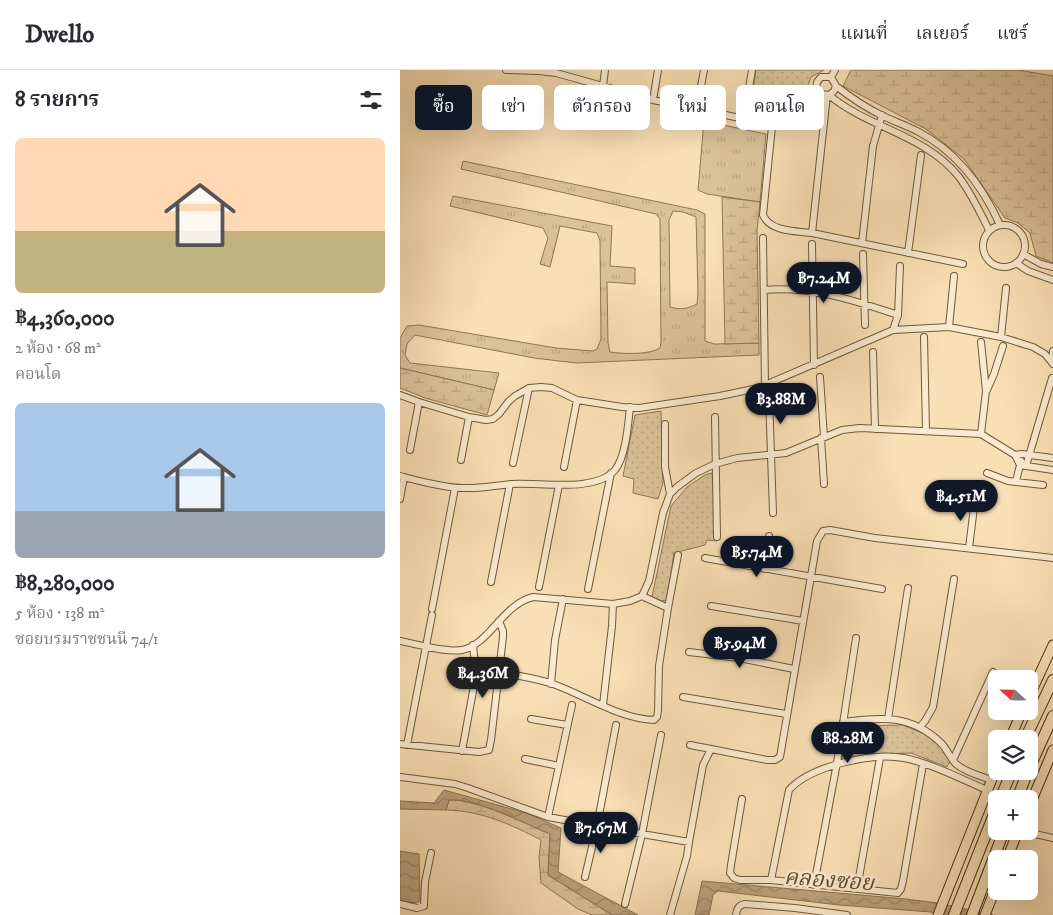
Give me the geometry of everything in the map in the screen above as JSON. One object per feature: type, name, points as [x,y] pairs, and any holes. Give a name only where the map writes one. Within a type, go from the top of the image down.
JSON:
[{"type":"highway","points":[[1030,730],[1053,680]]},
{"type":"highway","points":[[1038,748],[1053,716]]},
{"type":"highway","points":[[954,915],[988,829]]},
{"type":"highway","points":[[972,915],[1001,840]]},
{"type":"main road","points":[[1038,678],[1053,645]]},
{"type":"main road","points":[[1036,790],[1053,750]]},
{"type":"main road","points":[[938,914],[991,780]]},
{"type":"main road","points":[[986,912],[991,900]]},
{"type":"street","points":[[507,70],[556,72],[600,85]]},
{"type":"street","points":[[603,85],[605,70]]},
{"type":"street","points":[[653,100],[658,70]]},
{"type":"street","points":[[701,85],[704,70]]},
{"type":"street","points":[[750,85],[752,70]]},
{"type":"street","points":[[831,77],[836,70]]},
{"type":"street","points":[[831,77],[821,76],[816,88],[879,126],[910,140],[941,159],[958,176],[976,204],[989,230]]},
{"type":"street","points":[[831,77],[836,86],[862,104],[882,116],[918,131],[951,153],[965,167],[1000,225]]},
{"type":"street","points":[[826,95],[834,91],[836,86]]},
{"type":"street","points":[[812,233],[826,95]]},
{"type":"street","points":[[650,99],[660,101]]},
{"type":"street","points":[[862,243],[873,146],[882,116]]},
{"type":"street","points":[[886,128],[891,119]]},
{"type":"street","points":[[772,130],[763,215],[772,226],[963,264]]},
{"type":"street","points":[[908,253],[921,155]]},
{"type":"street","points":[[1000,225],[1009,225],[1017,229],[1023,236],[1025,245],[1023,254],[1016,263],[1007,267],[998,266],[990,262],[982,246],[989,230],[1000,225]]},
{"type":"street","points":[[763,238],[765,386]]},
{"type":"street","points":[[812,244],[814,365]]},
{"type":"street","points":[[863,254],[865,325]]},
{"type":"street","points":[[1023,254],[1041,264],[1053,267]]},
{"type":"street","points":[[1016,263],[1028,271],[1053,280]]},
{"type":"street","points":[[893,330],[898,315],[900,266]]},
{"type":"street","points":[[949,327],[954,276]]},
{"type":"street","points":[[1001,337],[1006,288]]},
{"type":"street","points":[[764,290],[813,290],[898,315]]},
{"type":"street","points":[[400,395],[469,417],[486,420],[493,419],[509,401],[529,388],[541,387],[552,388],[577,400],[638,408],[720,396],[765,386],[893,330],[949,327],[1001,337],[1032,347],[1045,354],[1052,363]]},
{"type":"street","points":[[924,337],[926,431]]},
{"type":"street","points":[[981,342],[986,391],[982,434]]},
{"type":"street","points":[[986,391],[1003,346]]},
{"type":"street","points":[[1052,363],[1053,351]]},
{"type":"street","points":[[873,352],[875,429]]},
{"type":"street","points":[[820,377],[824,484]]},
{"type":"street","points":[[1016,482],[1023,466],[1022,455],[1052,378]]},
{"type":"street","points":[[513,463],[529,388]]},
{"type":"street","points":[[769,396],[773,513]]},
{"type":"street","points":[[564,467],[577,400]]},
{"type":"street","points":[[410,450],[419,402]]},
{"type":"street","points":[[400,499],[402,477],[455,488],[476,488],[510,484],[574,485],[603,478],[615,470],[622,454],[630,407]]},
{"type":"street","points":[[461,460],[469,417]]},
{"type":"street","points":[[715,417],[717,537]]},
{"type":"street","points":[[665,424],[665,468],[670,494]]},
{"type":"street","points":[[400,642],[462,650],[473,645],[512,607],[524,599],[533,597],[613,604],[630,601],[642,596],[649,581],[663,513],[670,494],[696,473],[715,464],[738,458],[786,453],[842,430],[875,429],[982,434],[1022,455],[1053,458]]},
{"type":"street","points":[[1022,455],[1023,466]]},
{"type":"street","points":[[1023,466],[1053,470]]},
{"type":"street","points":[[588,589],[611,473]]},
{"type":"street","points":[[987,473],[1000,479],[1043,485]]},
{"type":"street","points":[[491,582],[510,484]]},
{"type":"street","points":[[539,587],[559,484]]},
{"type":"street","points":[[455,488],[426,646],[403,744],[462,751],[479,752],[489,750],[492,740],[500,672],[503,631],[499,621]]},
{"type":"street","points":[[953,496],[969,498],[974,506],[969,548]]},
{"type":"street","points":[[690,745],[767,760],[775,760],[780,757],[817,541],[823,531],[830,530],[875,538],[1053,558]]},
{"type":"street","points":[[765,569],[769,536]]},
{"type":"street","points":[[500,672],[552,684],[603,705],[647,720],[654,720],[657,717],[659,666],[678,556]]},
{"type":"street","points":[[705,558],[882,589]]},
{"type":"street","points":[[920,727],[933,707],[954,579]]},
{"type":"street","points":[[888,719],[908,588]]},
{"type":"street","points":[[642,596],[668,608]]},
{"type":"street","points":[[552,684],[555,640],[563,599]]},
{"type":"street","points":[[603,705],[613,604]]},
{"type":"street","points":[[712,606],[803,621]]},
{"type":"street","points":[[814,885],[838,763],[856,638]]},
{"type":"street","points":[[462,751],[476,675],[473,645]]},
{"type":"street","points":[[689,652],[739,658],[794,669]]},
{"type":"street","points":[[953,776],[956,763],[988,684]]},
{"type":"street","points":[[683,697],[786,714]]},
{"type":"street","points":[[548,817],[572,705]]},
{"type":"street","points":[[531,719],[567,725]]},
{"type":"street","points":[[843,722],[888,719],[903,721],[920,727],[943,745],[956,763],[988,779]]},
{"type":"street","points":[[585,877],[616,724]]},
{"type":"street","points":[[625,904],[642,834],[661,734]]},
{"type":"street","points":[[670,915],[688,856],[703,765],[710,749]]},
{"type":"street","points":[[857,889],[880,758]]},
{"type":"street","points":[[771,880],[790,790],[806,776],[838,763],[880,758],[905,758],[987,790]]},
{"type":"street","points":[[525,759],[559,766]]},
{"type":"street","points":[[742,799],[730,873],[734,878],[898,893],[901,889],[923,764]]},
{"type":"street","points":[[400,777],[455,784],[548,817],[689,842]]},
{"type":"street","points":[[1038,835],[1053,838]]},
{"type":"street","points":[[400,904],[416,908],[424,906],[425,882],[431,853]]},
{"type":"street","points":[[736,915],[740,905],[745,904],[795,911],[848,915]]},
{"type":"green space","points":[[756,70],[824,70],[811,77],[808,85],[754,85]]},
{"type":"green space","points":[[851,70],[1018,70],[1053,76],[1053,263],[1036,256],[1030,233],[1018,223],[1005,218],[964,159],[926,129],[843,86]]},
{"type":"green space","points":[[726,126],[736,128],[736,130],[766,134],[760,202],[707,194],[698,190],[703,130],[726,130]]},
{"type":"green space","points":[[463,161],[697,210],[705,214],[705,341],[714,344],[759,343],[759,355],[576,363],[534,358],[415,335],[407,344],[405,355],[410,363],[499,373],[494,390],[400,368],[400,338],[407,326],[419,325],[556,348],[593,351],[597,349],[601,339],[600,241],[597,233],[560,226],[550,267],[540,264],[548,238],[543,228],[450,206],[453,196],[612,226],[610,266],[635,268],[635,284],[607,282],[608,343],[610,352],[643,353],[660,348],[660,219],[656,214],[461,169]],"holes":[[[673,211],[683,212],[696,217],[698,293],[697,304],[680,309],[670,307],[669,220]]]},
{"type":"green space","points":[[722,197],[760,202],[757,231],[759,343],[725,344]]},
{"type":"green space","points":[[400,368],[494,390],[487,415],[425,398],[400,388]]},
{"type":"green space","points":[[661,411],[663,483],[658,499],[633,493],[634,479],[623,476],[635,415]]},
{"type":"green space","points":[[712,473],[717,541],[707,540],[705,545],[674,553],[667,600],[661,601],[652,597],[671,506],[687,487],[705,475]]},
{"type":"green space","points":[[903,725],[927,735],[952,757],[947,767],[911,753],[878,754],[842,760],[843,735],[847,726]]},
{"type":"green space","points":[[449,800],[473,803],[486,807],[550,834],[548,875],[613,915],[592,915],[578,909],[541,883],[539,857],[541,840],[495,819],[472,813],[446,810]]},
{"type":"water","points":[[874,734],[874,749],[849,750],[849,735]]},
{"type":"water","points":[[444,790],[526,813],[561,828],[558,872],[638,915],[612,915],[548,875],[550,834],[500,812],[460,800],[449,800],[446,810],[400,809],[400,801],[434,803]]},
{"type":"water","points":[[400,851],[419,854],[420,901],[415,903],[400,901]]},
{"type":"water","points":[[702,881],[906,899],[938,903],[993,915],[945,915],[931,912],[839,905],[718,891],[713,895],[709,915],[695,915]]},
{"type":"water label","name":"คลองซอย","points":[[829,879]]}]
